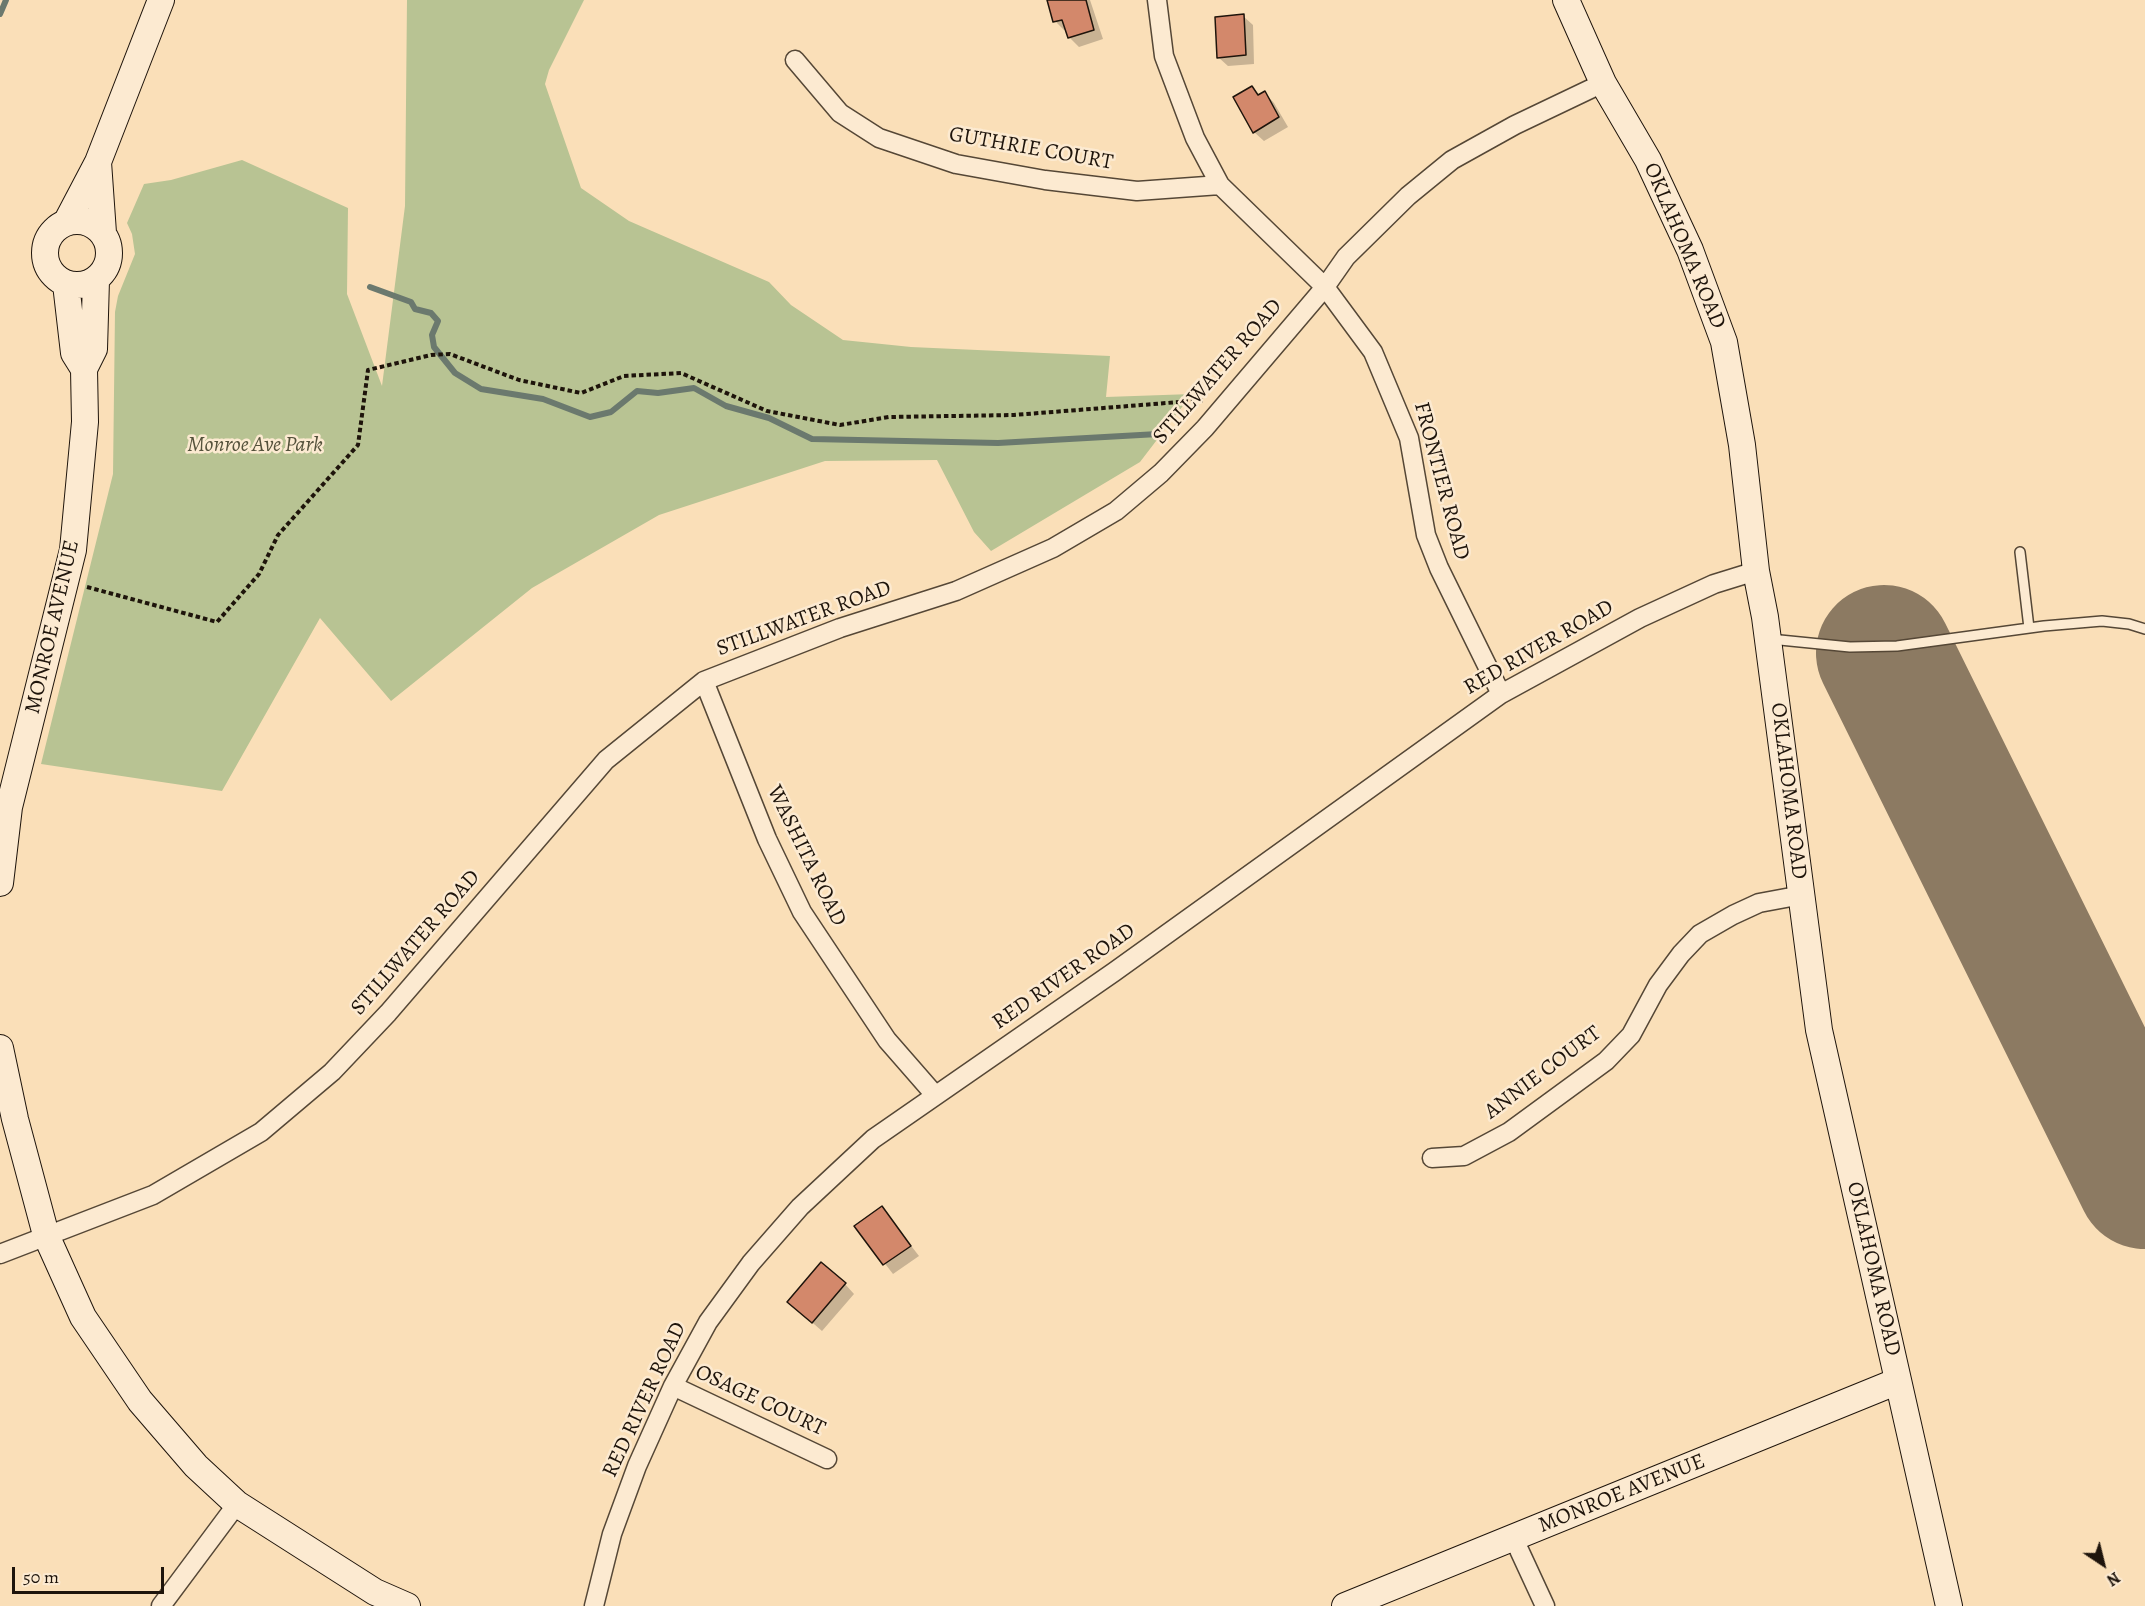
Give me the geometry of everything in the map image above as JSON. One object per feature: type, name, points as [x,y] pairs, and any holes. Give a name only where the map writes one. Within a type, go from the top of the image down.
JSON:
[{"type":"street","name":"MONROE AVENUE","points":[[84,369],[74,354],[66,284],[48,269],[45,246],[49,236],[67,221],[98,162],[161,0]]},
{"type":"street","name":"FRONTIER ROAD","points":[[1156,0],[1164,56],[1195,138],[1220,185],[1325,287],[1373,352],[1409,438],[1426,535],[1457,610],[1501,694]]},
{"type":"street","name":"OKLAHOMA ROAD","points":[[1566,0],[1603,83],[1658,180],[1690,250],[1724,342],[1742,445],[1756,571],[1768,639],[1819,1030],[1949,1606]]},
{"type":"street","name":"GUTHRIE COURT","points":[[795,60],[840,113],[879,138],[956,164],[1045,180],[1137,191],[1220,185]]},
{"type":"street","name":"STILLWATER ROAD","points":[[0,1254],[153,1195],[261,1132],[332,1072],[388,1013],[606,760],[704,681],[840,628],[956,591],[1053,548],[1116,511],[1161,473],[1205,429],[1325,287],[1346,257],[1408,196],[1452,160],[1515,125],[1603,83]]},
{"type":"street","name":"MONROE AVENUE","points":[[0,883],[9,807],[73,550],[85,422],[84,369],[94,349],[96,280],[105,270],[109,258],[109,245],[103,233],[98,162]]},
{"type":"street","points":[[67,221],[81,220],[93,224],[103,233]]},
{"type":"street","points":[[66,284],[86,284],[96,280]]},
{"type":"street","name":"RED RIVER ROAD","points":[[594,1606],[612,1534],[637,1466],[673,1386],[708,1322],[751,1263],[800,1206],[873,1139],[1114,972],[1501,694],[1640,618],[1714,584],[1756,571]]},
{"type":"street","name":"WASHITA ROAD","points":[[704,681],[767,839],[802,912],[887,1040],[935,1095]]},
{"type":"street","name":"ANNIE COURT","points":[[1432,1158],[1464,1156],[1509,1132],[1606,1061],[1631,1035],[1647,1010],[1658,985],[1681,954],[1700,934],[1759,903],[1802,895]]},
{"type":"street","points":[[0,1048],[15,1119],[46,1235],[84,1317],[140,1401],[196,1466],[237,1504],[375,1592],[407,1606]]},
{"type":"street","name":"MONROE AVENUE","points":[[1346,1606],[1898,1381]]},
{"type":"street","name":"OSAGE COURT","points":[[673,1386],[827,1459]]},
{"type":"street","points":[[161,1606],[237,1504]]},
{"type":"street","points":[[1514,1539],[1545,1606]]},
{"type":"lane","points":[[2020,552],[2029,628]]},
{"type":"lane","points":[[1768,639],[1850,647],[1897,646],[2029,628],[2102,621],[2129,624],[2145,629]]},
{"type":"path","points":[[65,582],[218,622],[259,574],[278,535],[358,445],[368,370],[431,355],[450,354],[519,380],[581,393],[624,376],[681,373],[766,411],[840,425],[889,417],[1014,415],[1230,398]]},
{"type":"green space","name":"Monroe Ave Park","points":[[407,0],[584,0],[549,70],[545,84],[581,188],[629,221],[769,282],[791,305],[843,340],[911,347],[1110,356],[1106,397],[1192,394],[1140,462],[991,551],[974,532],[937,460],[825,461],[659,515],[532,588],[391,701],[320,618],[222,791],[41,764],[113,474],[115,312],[118,296],[135,254],[132,234],[127,223],[144,184],[171,180],[242,160],[348,208],[347,294],[382,386],[405,206]]},
{"type":"building","points":[[1047,0],[1086,0],[1094,30],[1068,38],[1062,20],[1053,22]]},
{"type":"building","points":[[1244,14],[1246,55],[1217,58],[1215,17]]},
{"type":"building","points":[[1252,86],[1258,95],[1265,91],[1279,117],[1253,133],[1233,97]]},
{"type":"building","points":[[882,1206],[911,1246],[883,1265],[854,1226]]},
{"type":"building","points":[[821,1262],[846,1283],[812,1323],[787,1302]]},
{"type":"waterway","points":[[0,14],[6,0]]},
{"type":"waterway","points":[[370,287],[411,302],[415,309],[431,313],[438,321],[432,335],[434,347],[455,373],[481,389],[543,399],[590,417],[611,412],[637,391],[658,393],[694,388],[726,406],[769,418],[812,439],[998,443],[1158,434]]},
{"type":"runway","points":[[1884,653],[2145,1181]]}]
